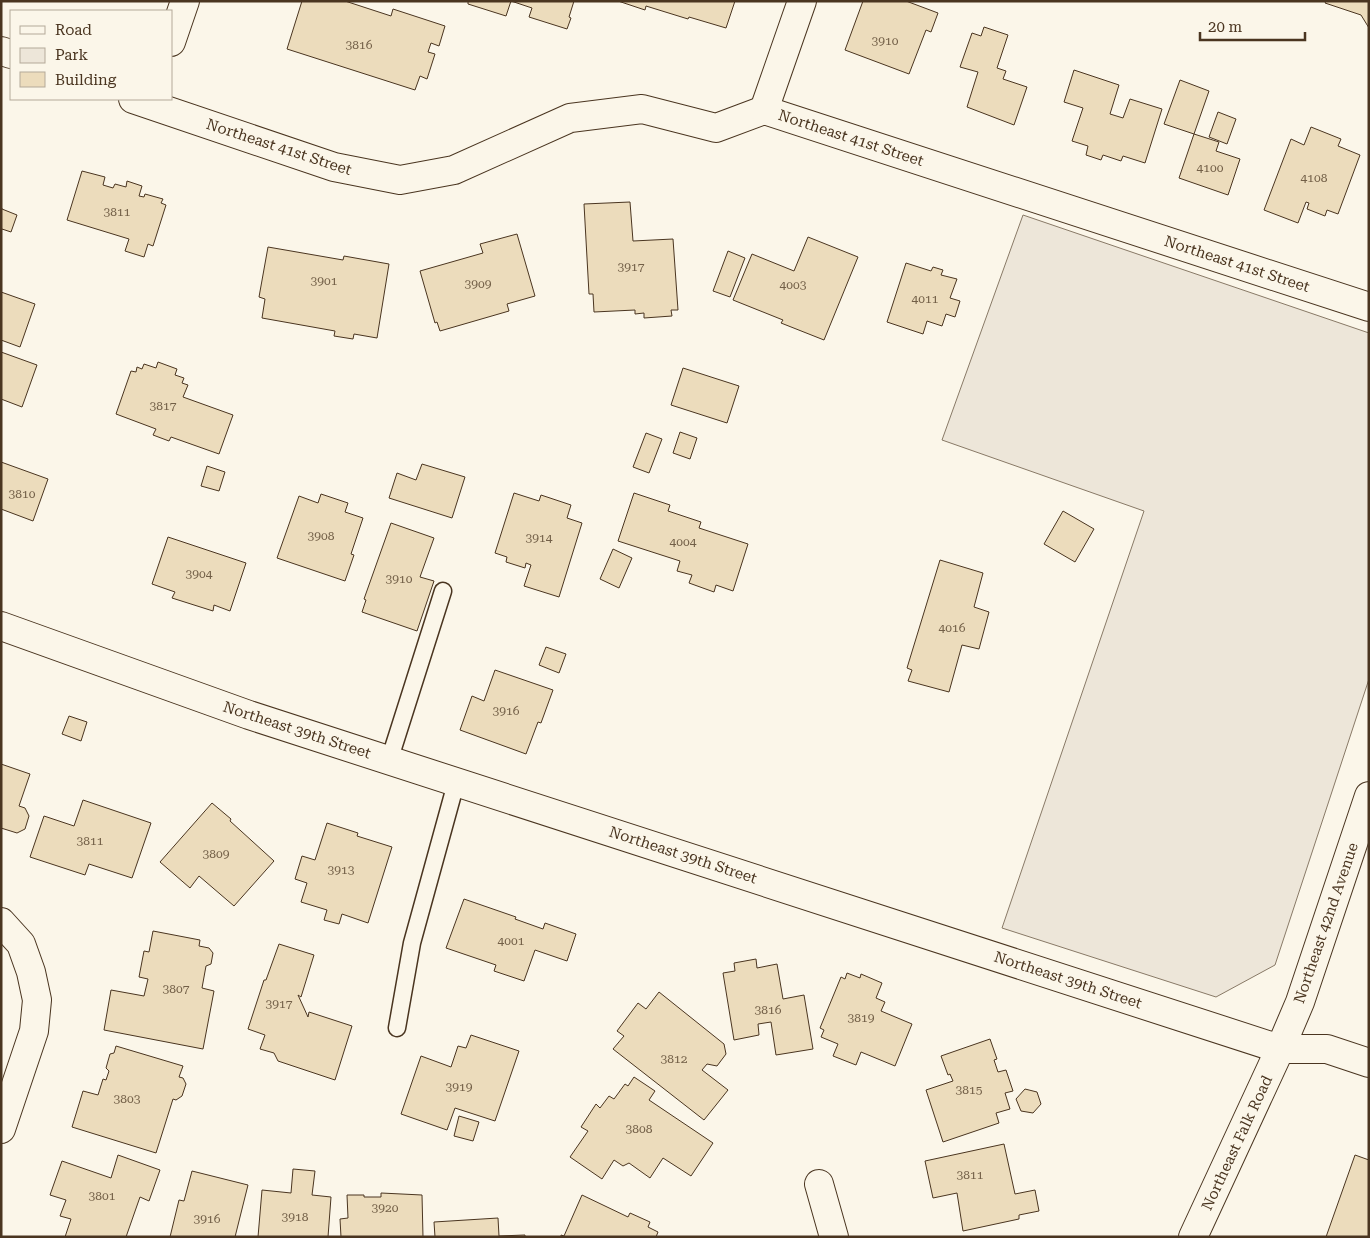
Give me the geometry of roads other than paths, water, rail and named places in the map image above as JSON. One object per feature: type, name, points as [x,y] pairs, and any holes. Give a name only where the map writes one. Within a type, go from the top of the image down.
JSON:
[{"type":"street","points":[[172,39],[185,1]]},
{"type":"street","points":[[764,110],[802,1]]},
{"type":"street","name":"Northeast 41st Street","points":[[145,101],[334,167],[400,180],[454,170],[570,118],[642,109],[716,128],[764,110],[1369,307]]},
{"type":"street","name":"Northeast 39th Street","points":[[1,626],[249,715],[1280,1049],[1328,1049],[1369,1063]]},
{"type":"street","name":"Northeast 42nd Avenue","points":[[1280,1049],[1300,1002],[1369,796]]},
{"type":"street","points":[[1,922],[21,944],[31,972],[37,1000],[34,1031],[1,1129]]},
{"type":"street","name":"Northeast Falk Road","points":[[1193,1237],[1280,1049]]},
{"type":"street","points":[[819,1184],[834,1237]]},
{"type":"lane","points":[[389,761],[443,591]]},
{"type":"lane","points":[[397,1028],[412,943],[456,782]]}]
